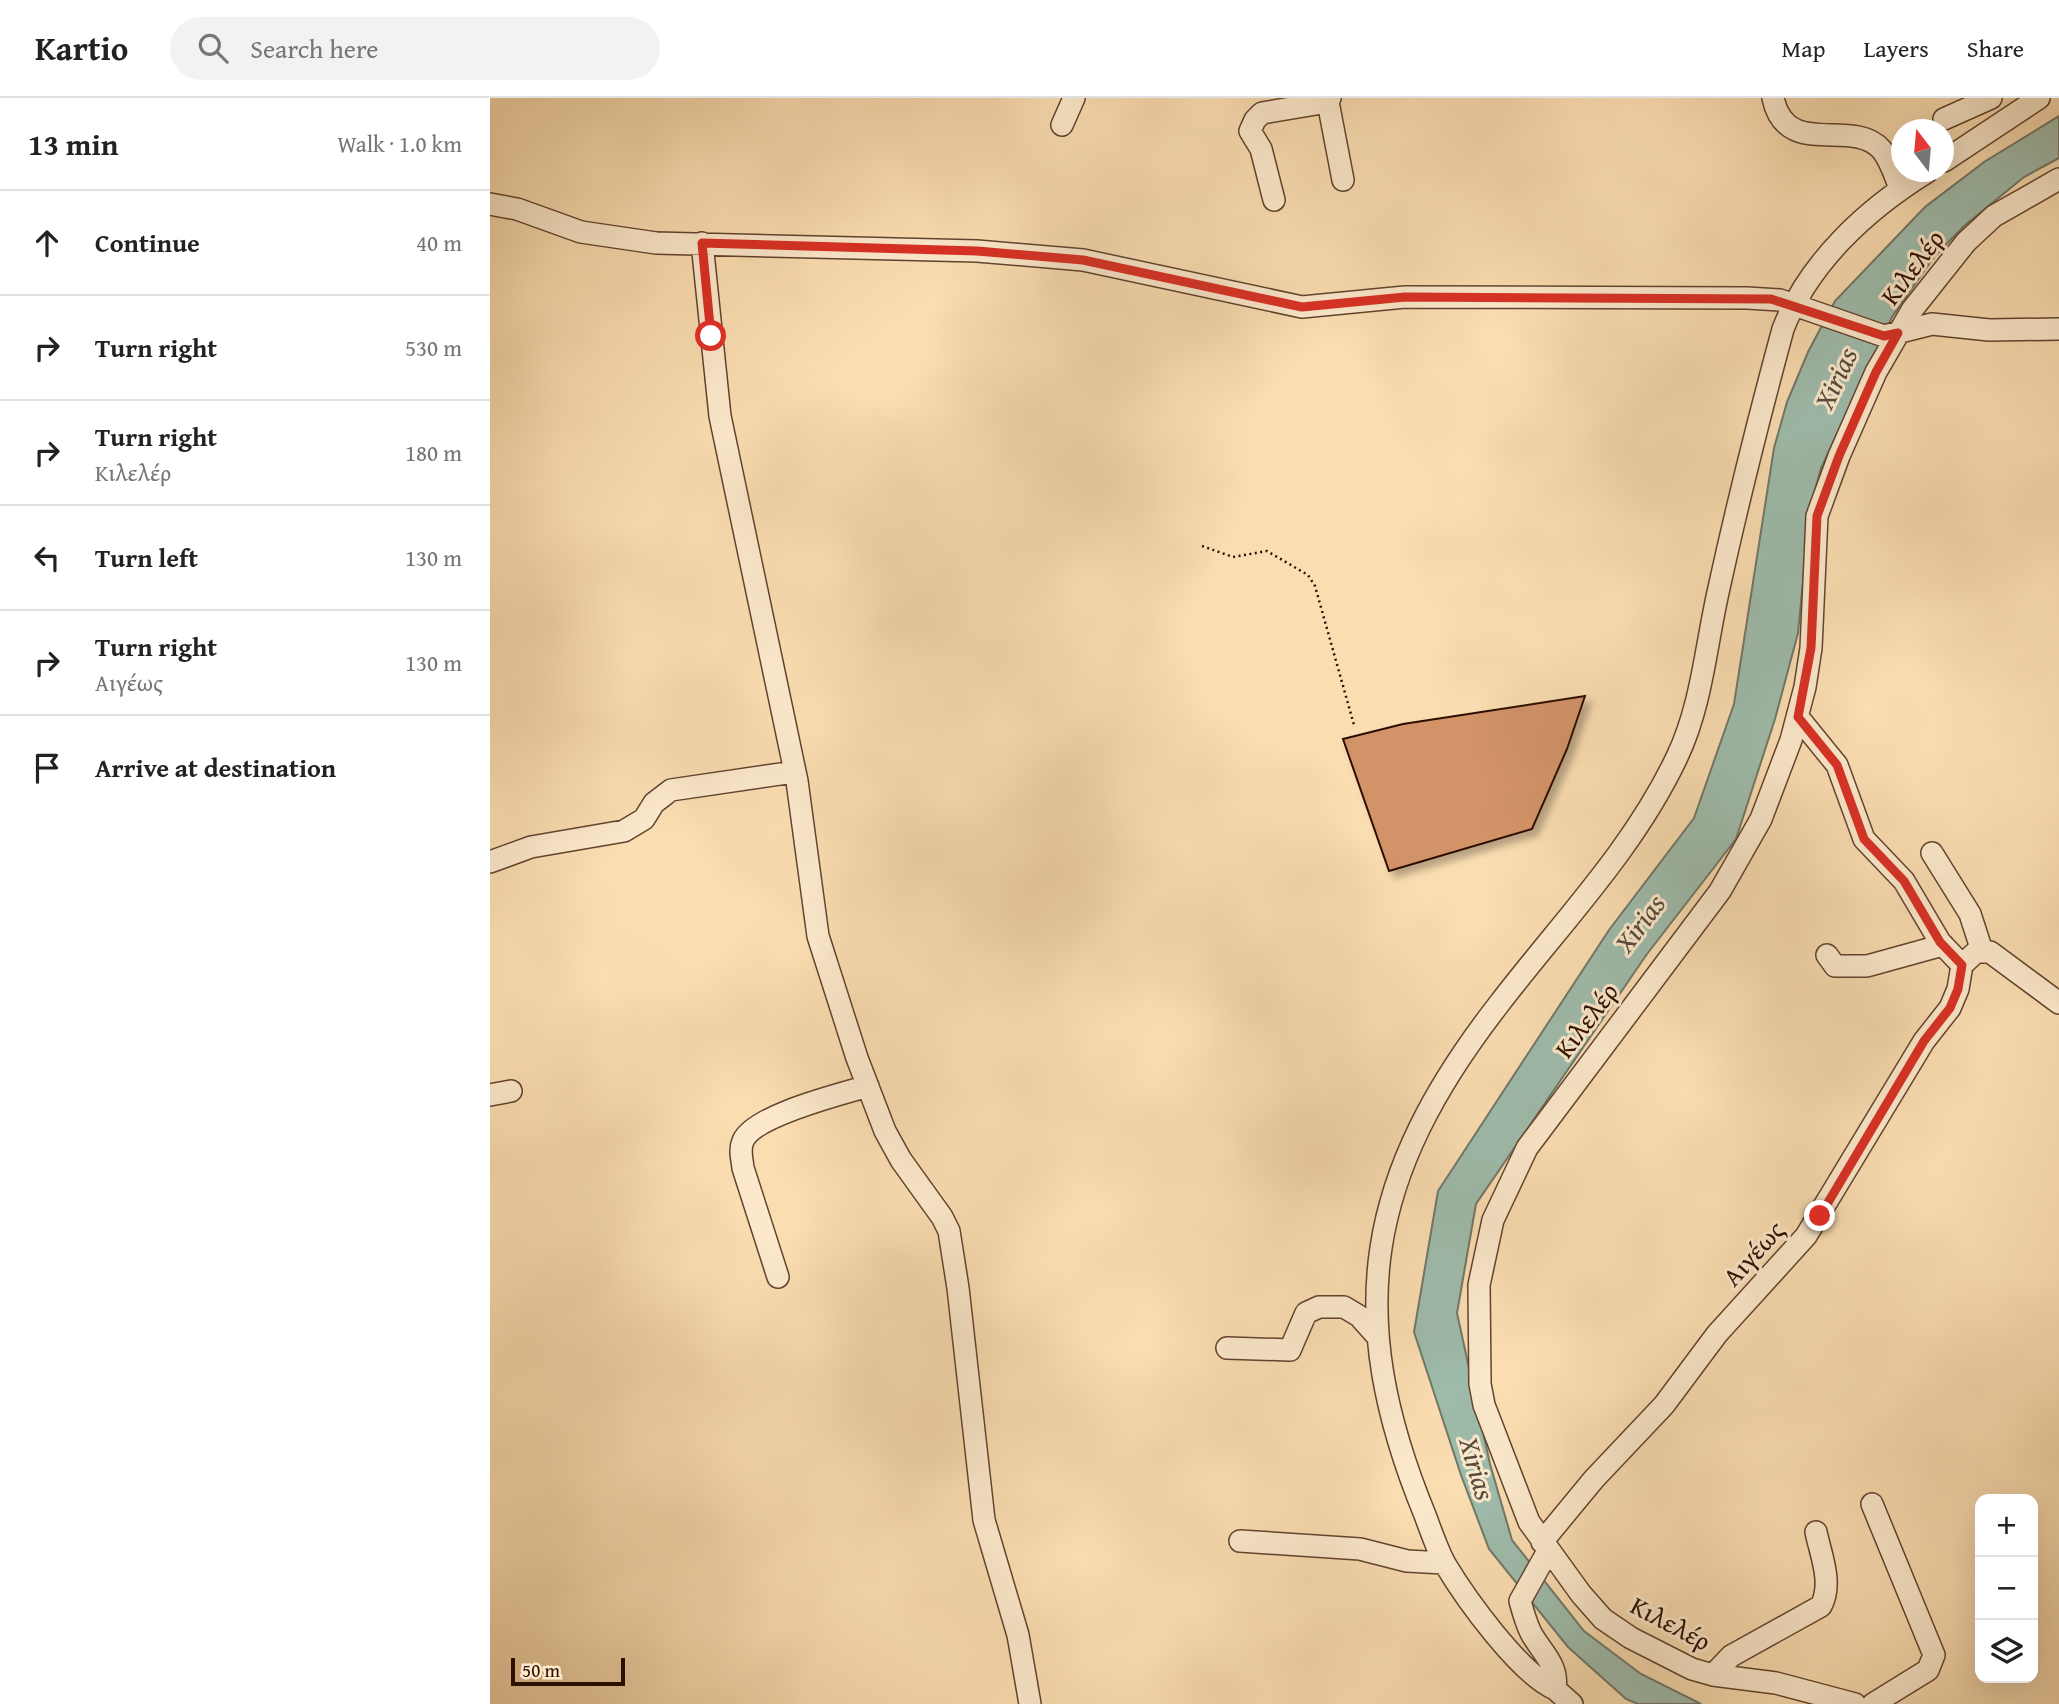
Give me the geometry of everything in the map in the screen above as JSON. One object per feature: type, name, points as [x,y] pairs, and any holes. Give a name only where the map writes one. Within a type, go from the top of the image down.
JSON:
[{"type":"street","points":[[1062,125],[1074,98]]},
{"type":"street","points":[[1773,98],[1778,116],[1796,131],[1870,141],[1881,149],[1900,188]]},
{"type":"street","points":[[1944,119],[1991,98]]},
{"type":"street","points":[[1954,154],[2039,98]]},
{"type":"street","points":[[1274,200],[1261,149],[1250,131],[1262,113],[1329,100],[1343,180]]},
{"type":"street","name":"Κιλελέρ","points":[[1855,1704],[1776,1683],[1713,1675],[1665,1658],[1603,1619],[1545,1547],[1529,1522],[1497,1441],[1484,1405],[1480,1384],[1479,1285],[1493,1220],[1513,1173],[1532,1139],[1737,866],[1761,819],[1798,717],[1811,648],[1817,516],[1844,444],[1891,335],[1949,261],[1982,226],[2059,179]]},
{"type":"street","points":[[1572,1704],[1555,1689],[1529,1674],[1440,1563],[1411,1481],[1388,1399],[1376,1335],[1377,1266],[1385,1223],[1410,1149],[1433,1102],[1499,1004],[1637,830],[1662,789],[1688,731],[1737,510],[1783,328],[1801,307],[1851,230],[1910,182]]},
{"type":"street","points":[[490,204],[517,209],[600,236],[656,243],[977,251],[1083,260],[1302,307],[1405,297],[1747,298],[1801,307],[1891,335],[1932,324],[1990,330],[2059,329]]},
{"type":"street","points":[[702,243],[720,416],[802,812],[818,936],[890,1143],[948,1231],[958,1288],[984,1520],[1016,1626],[1031,1704]]},
{"type":"street","points":[[1798,717],[1837,765],[1864,839],[1904,881],[1943,945],[1962,965],[1969,956],[1982,951],[1997,957],[2059,1003]]},
{"type":"street","points":[[490,862],[531,847],[624,831],[644,819],[654,803],[671,790],[794,772]]},
{"type":"street","points":[[1932,853],[1970,914],[1982,951]]},
{"type":"street","points":[[1827,955],[1835,966],[1867,966],[1943,945]]},
{"type":"street","name":"Αιγέως","points":[[1555,1689],[1557,1678],[1554,1668],[1527,1624],[1521,1595],[1545,1547],[1594,1479],[1671,1397],[1717,1334],[1806,1236],[1924,1041],[1950,1008],[1958,989],[1962,965]]},
{"type":"street","points":[[778,1277],[743,1168],[743,1141],[748,1132],[764,1122],[868,1086]]},
{"type":"street","points":[[1227,1348],[1290,1350],[1306,1313],[1331,1306],[1353,1311],[1376,1335]]},
{"type":"street","points":[[1872,1504],[1934,1655],[1928,1670],[1873,1704]]},
{"type":"street","points":[[1713,1675],[1731,1656],[1821,1606],[1826,1596],[1827,1583],[1816,1532]]},
{"type":"street","points":[[1240,1541],[1360,1549],[1392,1557],[1440,1563]]},
{"type":"path","points":[[1202,546],[1233,557],[1267,551],[1308,575],[1320,599],[1354,725]]},
{"type":"water","name":"Xirias","points":[[2059,116],[2059,158],[2024,177],[1964,226],[1934,257],[1892,317],[1821,468],[1810,509],[1798,633],[1775,719],[1736,839],[1647,954],[1476,1204],[1457,1313],[1490,1464],[1512,1540],[1584,1631],[1641,1674],[1701,1704],[1638,1704],[1626,1699],[1568,1647],[1489,1549],[1461,1475],[1414,1332],[1438,1191],[1609,930],[1694,818],[1734,704],[1774,448],[1787,402],[1808,352],[1835,301],[1925,207],[1984,162]]},
{"type":"building","points":[[1585,696],[1567,749],[1532,829],[1389,871],[1343,739],[1403,724]]},
{"type":"route","points":[[711,336],[702,243],[977,251],[1083,260],[1302,307],[1356,304],[1405,297],[1771,299],[1884,336],[1898,333],[1876,372],[1839,456],[1817,516],[1811,648],[1798,717],[1837,765],[1864,839],[1904,881],[1940,942],[1962,965],[1958,989],[1950,1008],[1924,1041],[1820,1216]]}]
